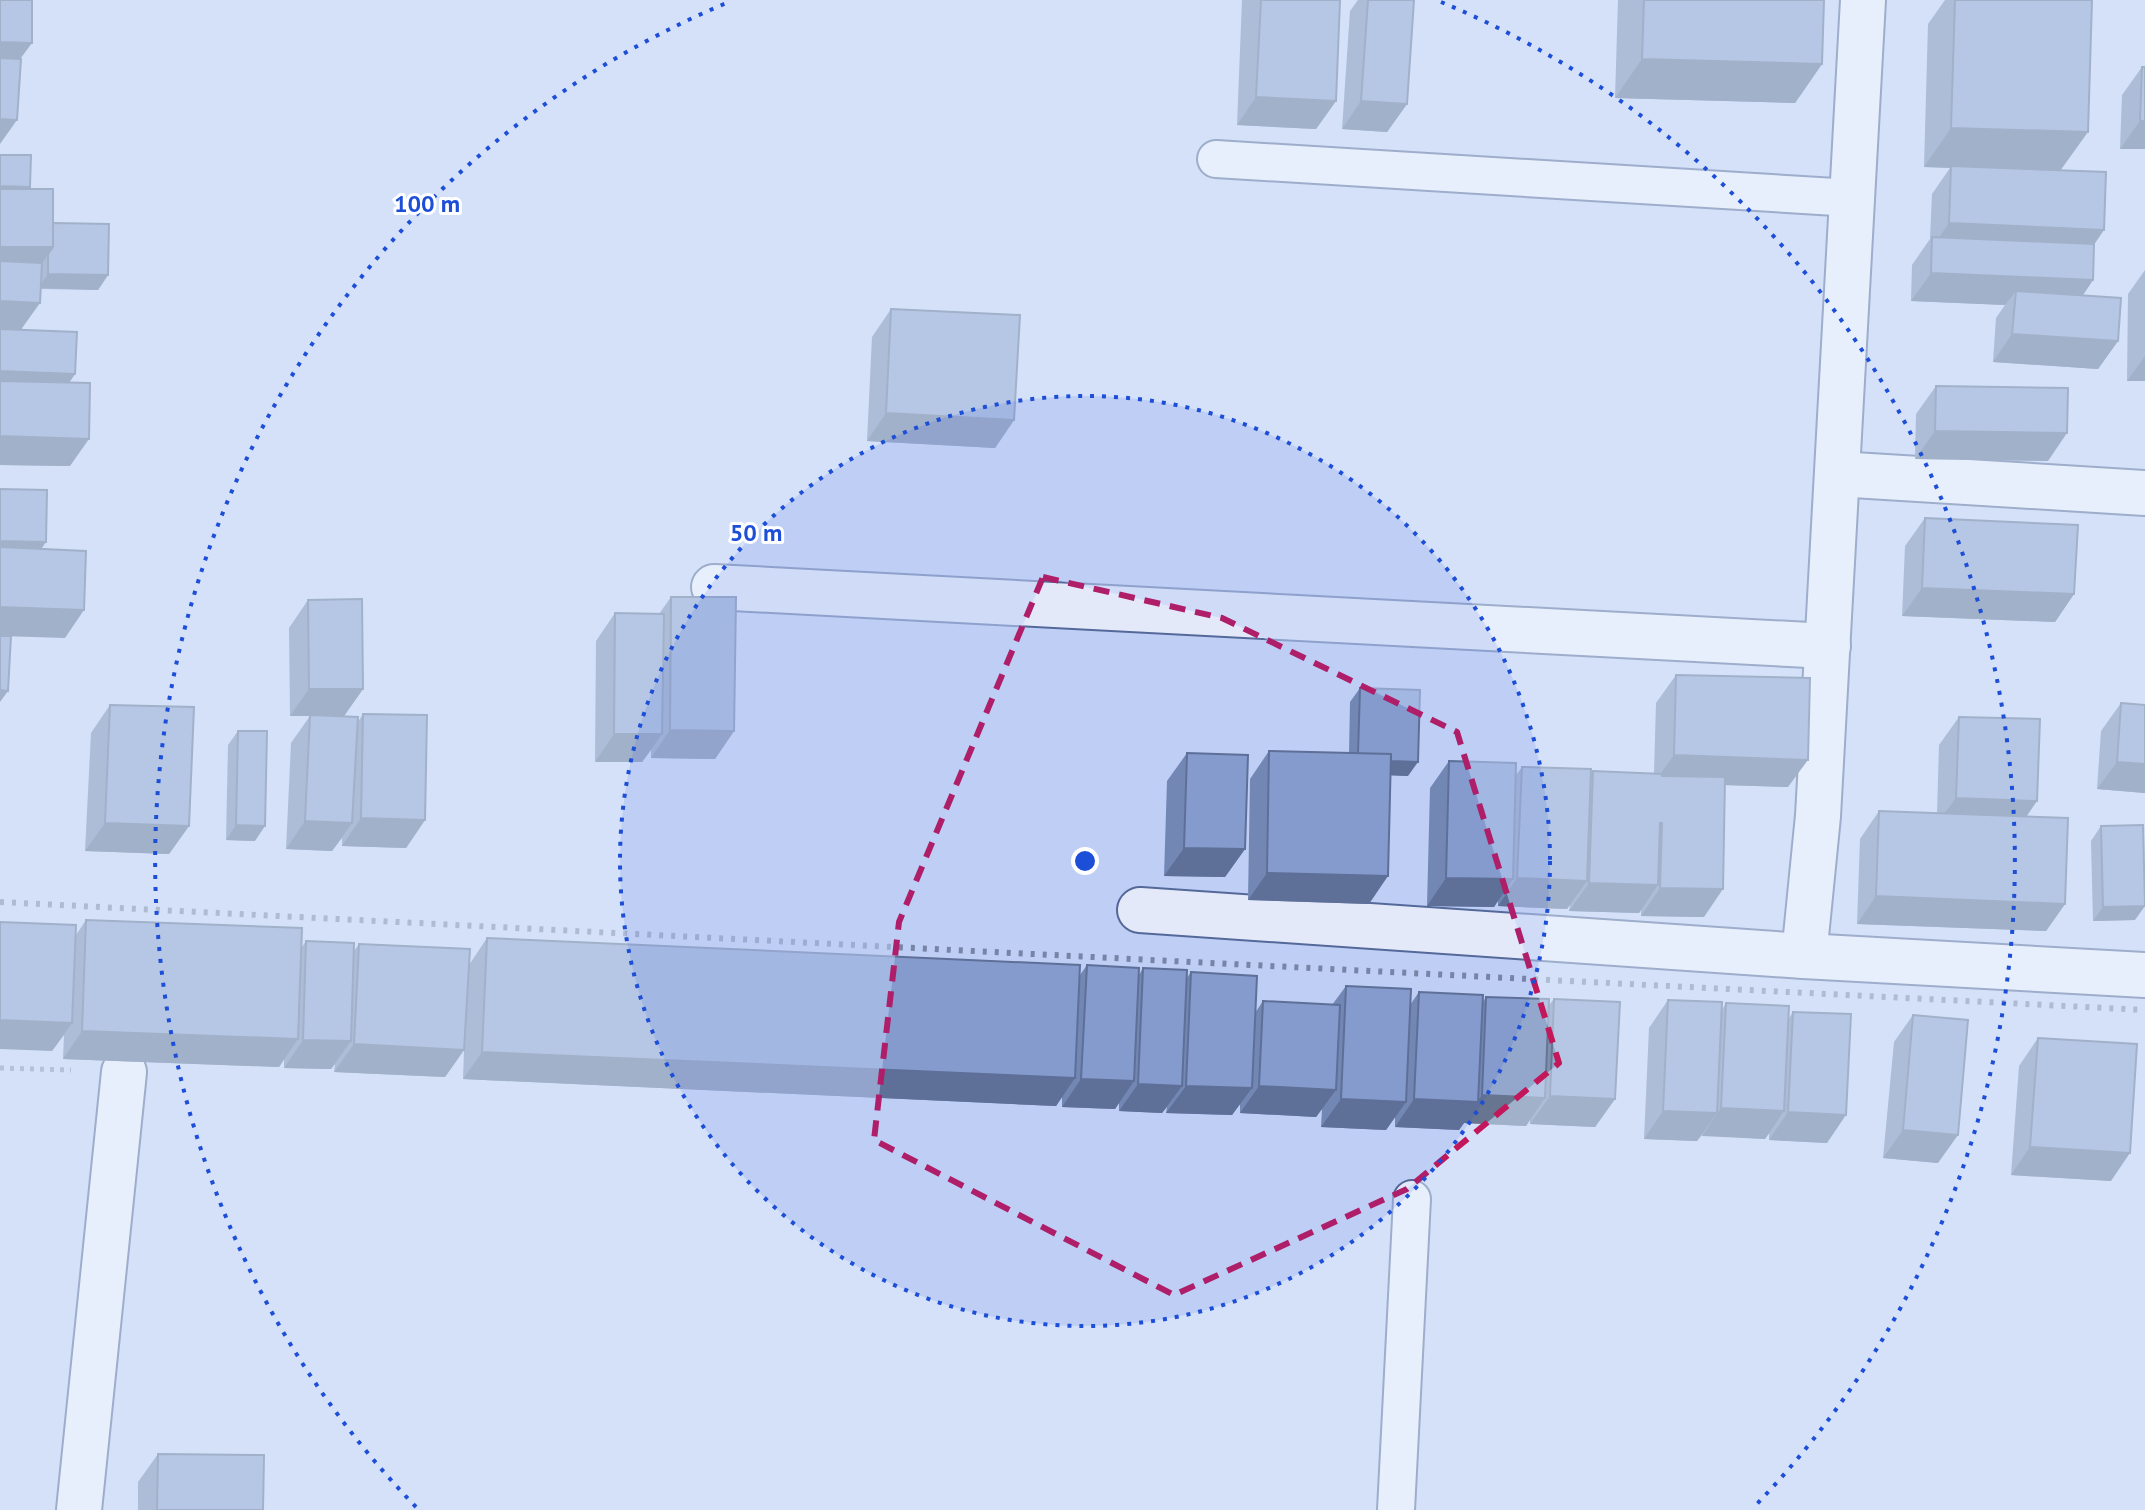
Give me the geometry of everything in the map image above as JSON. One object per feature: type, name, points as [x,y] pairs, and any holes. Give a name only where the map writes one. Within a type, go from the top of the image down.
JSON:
[{"type":"street","points":[[1804,956],[1818,816],[1863,0]]},
{"type":"street","points":[[1837,474],[2145,493]]},
{"type":"street","points":[[714,587],[1828,646]]},
{"type":"street","points":[[1140,910],[1804,956],[2145,975]]},
{"type":"street","points":[[79,1510],[124,1072]]},
{"type":"lane","points":[[1216,159],[1852,198]]},
{"type":"lane","points":[[1396,1510],[1412,1199]]},
{"type":"path","points":[[0,1068],[124,1072]]},
{"type":"highlighted area","points":[[1043,577],[1222,618],[1457,732],[1559,1063],[1407,1189],[1174,1295],[874,1140],[899,922]]},
{"type":"building","points":[[0,0],[32,0],[32,43],[0,42]]},
{"type":"building","points":[[1261,0],[1340,0],[1336,101],[1256,97]]},
{"type":"building","points":[[1368,0],[1414,0],[1407,104],[1361,101]]},
{"type":"building","points":[[1644,0],[1824,0],[1822,64],[1642,59]]},
{"type":"building","points":[[1955,0],[2092,0],[2088,132],[1951,128]]},
{"type":"building","points":[[0,58],[21,59],[17,120],[0,119]]},
{"type":"building","points":[[2142,67],[2145,67],[2145,121],[2140,121]]},
{"type":"building","points":[[0,155],[31,155],[30,187],[0,186]]},
{"type":"building","points":[[1951,166],[2106,172],[2104,230],[1949,223]]},
{"type":"building","points":[[0,189],[53,189],[53,247],[0,247]]},
{"type":"building","points":[[53,223],[109,224],[108,275],[48,274]]},
{"type":"building","points":[[1932,237],[2094,244],[2093,280],[1931,273]]},
{"type":"building","points":[[0,261],[42,263],[40,303],[0,301]]},
{"type":"building","points":[[2016,291],[2121,298],[2118,341],[2012,334]]},
{"type":"building","points":[[891,309],[1020,315],[1014,420],[886,413]]},
{"type":"building","points":[[0,329],[77,332],[75,374],[0,371]]},
{"type":"building","points":[[0,381],[90,383],[89,439],[0,436]]},
{"type":"building","points":[[1936,386],[2068,388],[2067,433],[1935,431]]},
{"type":"building","points":[[0,489],[47,490],[46,542],[0,541]]},
{"type":"building","points":[[1925,518],[2078,525],[2074,594],[1922,588]]},
{"type":"building","points":[[0,547],[86,551],[84,610],[0,607]]},
{"type":"building","points":[[671,597],[736,597],[734,731],[670,730]]},
{"type":"building","points":[[362,599],[363,689],[309,689],[308,600]]},
{"type":"building","points":[[615,613],[664,614],[662,734],[614,734]]},
{"type":"building","points":[[0,636],[11,636],[8,691],[0,690]]},
{"type":"building","points":[[1676,675],[1810,678],[1808,760],[1674,755]]},
{"type":"building","points":[[1360,688],[1420,690],[1418,762],[1391,761],[1391,754],[1358,754]]},
{"type":"building","points":[[2121,703],[2145,705],[2145,764],[2117,762]]},
{"type":"building","points":[[110,705],[194,707],[189,826],[105,823]]},
{"type":"building","points":[[363,714],[427,715],[425,820],[361,818]]},
{"type":"building","points":[[310,715],[358,717],[352,823],[305,821]]},
{"type":"building","points":[[1959,717],[2040,719],[2037,801],[1956,798]]},
{"type":"building","points":[[238,731],[267,731],[265,826],[236,825]]},
{"type":"building","points":[[1269,751],[1391,754],[1388,876],[1267,873]]},
{"type":"building","points":[[1187,753],[1248,755],[1245,849],[1184,848]]},
{"type":"building","points":[[1449,761],[1516,763],[1513,879],[1446,878]]},
{"type":"building","points":[[1522,767],[1591,769],[1587,881],[1517,878]]},
{"type":"building","points":[[1593,771],[1725,777],[1723,889],[1660,888],[1662,823],[1658,885],[1589,883]]},
{"type":"building","points":[[1879,811],[2068,818],[2065,904],[1876,896]]},
{"type":"building","points":[[2143,825],[2145,906],[2103,907],[2101,826]]},
{"type":"building","points":[[86,920],[302,928],[298,1039],[82,1031]]},
{"type":"building","points":[[0,922],[76,925],[72,1023],[0,1020]]},
{"type":"building","points":[[487,938],[1080,965],[1075,1078],[482,1052]]},
{"type":"building","points":[[306,941],[354,943],[351,1041],[303,1040]]},
{"type":"building","points":[[359,944],[470,949],[464,1050],[354,1044]]},
{"type":"building","points":[[1087,965],[1139,968],[1134,1081],[1081,1079]]},
{"type":"building","points":[[1143,968],[1187,970],[1182,1086],[1138,1084]]},
{"type":"building","points":[[1191,972],[1257,976],[1252,1088],[1186,1086]]},
{"type":"building","points":[[1346,986],[1411,989],[1406,1102],[1341,1099]]},
{"type":"building","points":[[1419,992],[1483,995],[1478,1102],[1414,1099]]},
{"type":"building","points":[[1486,997],[1549,999],[1545,1098],[1482,1095]]},
{"type":"building","points":[[1554,999],[1620,1002],[1615,1099],[1550,1096]]},
{"type":"building","points":[[1668,1000],[1722,1002],[1717,1113],[1663,1111]]},
{"type":"building","points":[[1263,1001],[1340,1005],[1336,1090],[1259,1086]]},
{"type":"building","points":[[1726,1003],[1789,1006],[1784,1111],[1721,1108]]},
{"type":"building","points":[[1793,1012],[1851,1014],[1846,1115],[1788,1112]]},
{"type":"building","points":[[1913,1015],[1968,1020],[1958,1135],[1903,1130]]},
{"type":"building","points":[[2038,1038],[2137,1044],[2130,1153],[2030,1147]]},
{"type":"building","points":[[158,1454],[264,1455],[263,1510],[157,1510]]},
{"type":"railway","points":[[0,902],[2145,1010]]}]
